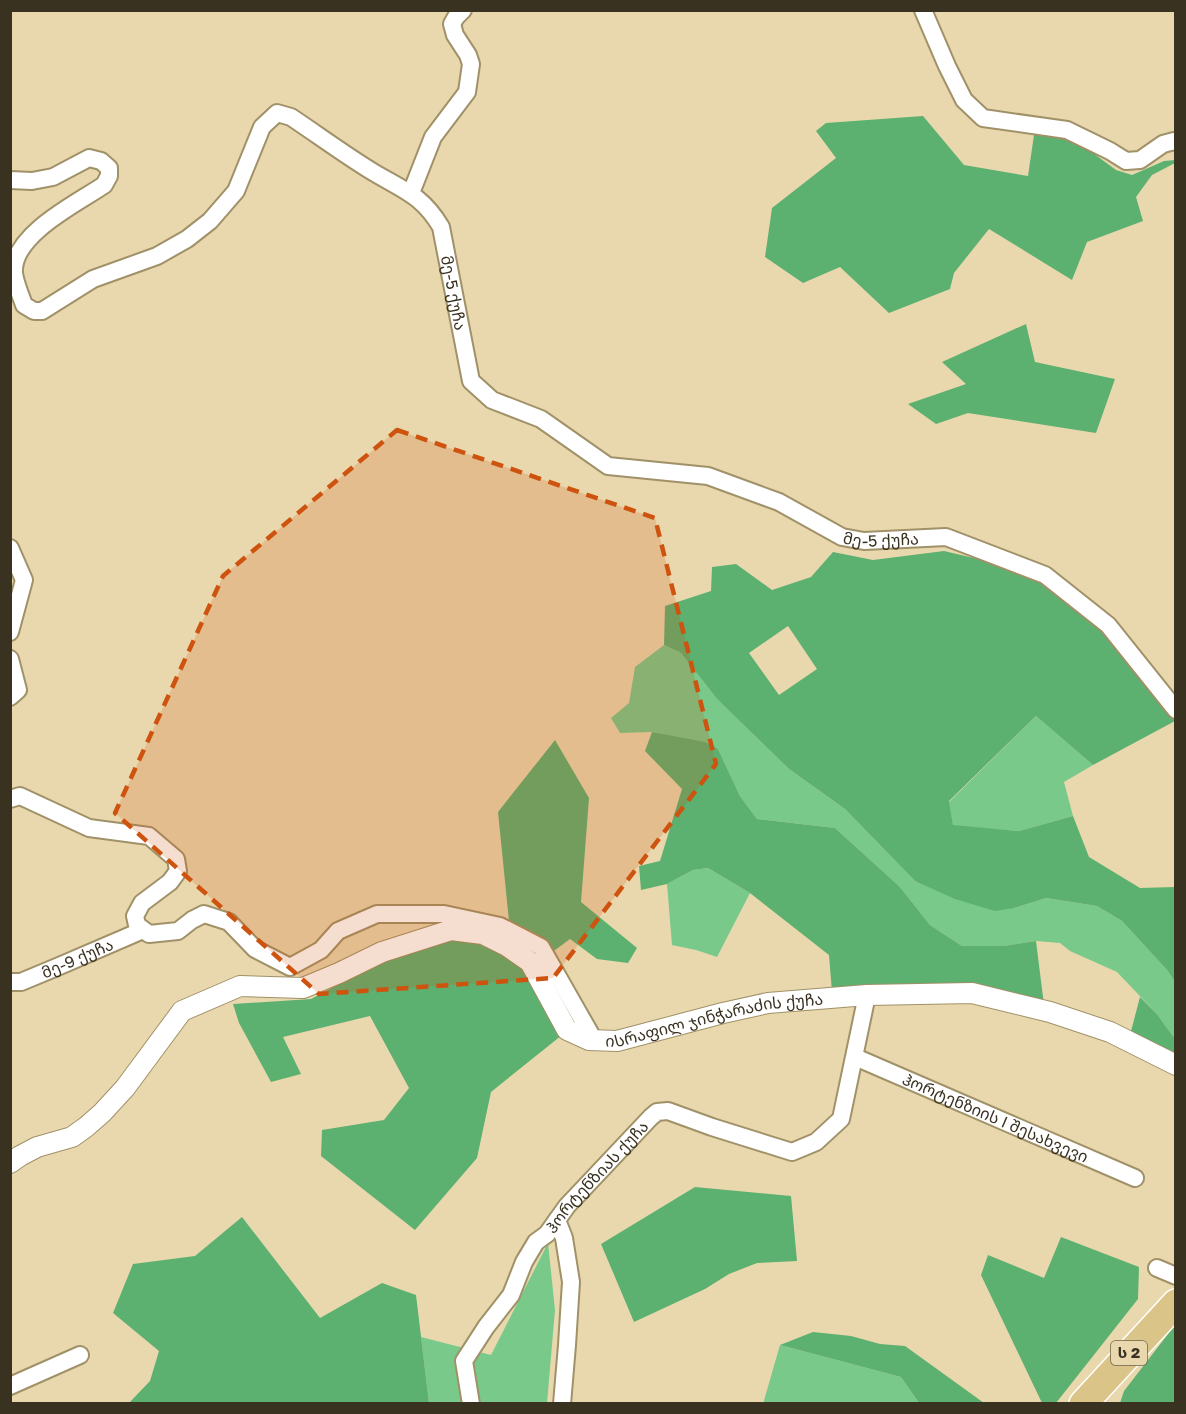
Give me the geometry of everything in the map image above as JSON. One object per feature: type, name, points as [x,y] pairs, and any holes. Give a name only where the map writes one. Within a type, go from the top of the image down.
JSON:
[{"type":"highway","name":"ს 2","points":[[1083,1404],[1176,1303]]},
{"type":"street","points":[[411,193],[433,137],[467,92],[471,64],[455,35],[452,24],[463,10]]},
{"type":"street","points":[[923,10],[946,66],[964,100],[983,118],[1067,130],[1126,161],[1140,160],[1163,144],[1176,142]]},
{"type":"street","name":"მე-5 ქუჩა","points":[[10,180],[32,181],[53,177],[89,158],[101,161],[110,168],[104,185],[47,222],[30,237],[18,253],[12,269],[24,305],[34,311],[42,311],[93,279],[157,256],[210,221],[236,191],[262,127],[277,113],[291,117],[373,172],[411,193],[432,212],[441,227],[471,381],[492,400],[541,419],[608,466],[708,476],[779,502],[842,537],[864,541],[946,537],[1046,575],[1108,625],[1176,710]]},
{"type":"street","points":[[10,548],[24,579],[10,632]]},
{"type":"street","points":[[10,659],[18,690],[10,697]]},
{"type":"street","points":[[10,799],[20,796],[89,828],[148,836],[176,859],[178,871],[170,882],[142,903],[135,916],[137,926],[149,934],[178,931],[204,914],[229,922],[255,949],[290,967],[321,950],[338,932],[377,914],[444,914],[500,926],[541,947],[590,1033],[589,1040]]},
{"type":"street","name":"მე-9 ქუჩა","points":[[10,982],[21,982],[143,930]]},
{"type":"street","name":"ისრაფილ ჯინჭარაძის ქუჩა","points":[[10,1163],[37,1147],[72,1137],[102,1113],[125,1088],[182,1011],[240,986],[303,988],[339,974],[382,952],[451,930],[483,934],[507,946],[530,963],[567,1030],[589,1040],[617,1041],[723,1012],[768,1003],[867,995],[972,993],[1050,1012],[1110,1032],[1176,1065]]},
{"type":"street","name":"ჰორტენზიას ქუჩა","points":[[471,1404],[464,1361],[486,1327],[512,1295],[524,1262],[536,1242],[547,1234],[575,1198],[651,1117],[657,1112],[668,1111],[792,1152],[816,1142],[841,1119],[867,995]]},
{"type":"street","name":"ჰორტენზიის I შესახვევი","points":[[855,1057],[1135,1178]]},
{"type":"street","points":[[557,1220],[564,1238],[571,1282],[562,1404]]},
{"type":"street","points":[[1157,1268],[1176,1276]]},
{"type":"street","points":[[10,1386],[80,1355]]},
{"type":"highlighted area","points":[[397,430],[655,518],[716,764],[553,978],[319,994],[115,813],[223,576]]},
{"type":"green space","points":[[923,116],[964,165],[1028,176],[1035,128],[1067,134],[1116,170],[1132,175],[1164,161],[1175,160],[1175,163],[1152,175],[1136,197],[1143,221],[1087,242],[1072,280],[989,229],[954,273],[950,289],[889,313],[840,267],[803,283],[765,257],[772,208],[836,158],[816,131],[826,123]]},
{"type":"green space","points":[[1026,324],[1035,362],[1115,379],[1096,433],[968,413],[936,424],[908,404],[966,384],[942,362]]},
{"type":"green space","points":[[944,551],[1045,575],[1104,628],[1175,719],[1093,765],[1036,716],[949,801],[953,825],[1019,831],[1073,816],[1089,857],[1140,888],[1175,887],[1175,982],[1167,970],[1122,921],[1097,906],[1046,898],[995,911],[955,899],[915,881],[845,809],[789,769],[717,699],[681,653],[664,645],[665,606],[711,591],[712,567],[736,564],[772,590],[811,577],[833,552],[873,560]],"holes":[[[788,626],[817,669],[779,695],[749,653]]]},
{"type":"green space","points":[[664,645],[681,653],[717,699],[789,769],[845,809],[915,881],[1014,908],[1046,898],[1097,906],[1122,921],[1167,970],[1175,982],[1175,1039],[1157,1014],[1117,972],[1070,951],[1060,943],[1036,941],[1003,946],[962,946],[930,925],[900,887],[835,828],[757,819],[740,796],[718,749],[652,732],[620,733],[611,718],[629,703],[635,667]]},
{"type":"green space","points":[[1036,716],[1093,765],[1064,782],[1073,816],[1019,831],[953,826],[949,802]]},
{"type":"green space","points":[[652,732],[705,742],[718,749],[740,796],[757,819],[835,828],[900,887],[930,925],[962,946],[1003,946],[1036,941],[1044,1005],[832,992],[829,955],[750,893],[708,868],[693,870],[667,884],[641,890],[639,866],[660,861],[682,789],[645,751]]},
{"type":"green space","points":[[555,740],[589,798],[581,902],[637,948],[628,963],[597,959],[570,939],[539,962],[511,941],[498,812]]},
{"type":"green space","points":[[708,868],[750,893],[717,957],[672,945],[667,884],[693,870]]},
{"type":"green space","points":[[455,937],[484,942],[524,966],[562,1035],[491,1092],[477,1158],[415,1230],[321,1156],[322,1130],[384,1120],[409,1088],[370,1016],[283,1037],[301,1074],[271,1082],[239,1023],[233,1004],[311,999],[382,961]]},
{"type":"green space","points":[[1140,997],[1157,1014],[1175,1039],[1175,1056],[1130,1035]]},
{"type":"green space","points":[[695,1187],[791,1196],[797,1261],[757,1263],[729,1274],[705,1289],[634,1322],[601,1244]]},
{"type":"green space","points":[[242,1217],[320,1318],[382,1283],[416,1295],[429,1403],[129,1403],[150,1381],[159,1351],[113,1313],[133,1264],[195,1256]]},
{"type":"green space","points":[[1061,1237],[1139,1267],[1138,1299],[1056,1403],[1042,1403],[981,1275],[988,1255],[1044,1278]]},
{"type":"green space","points":[[548,1243],[555,1310],[547,1403],[429,1403],[421,1337],[491,1355]]},
{"type":"green space","points":[[1175,1325],[1175,1403],[1120,1403],[1124,1391]]},
{"type":"green space","points":[[813,1332],[905,1346],[984,1403],[919,1403],[901,1377],[780,1345]]},
{"type":"green space","points":[[780,1345],[901,1377],[919,1403],[763,1404]]}]
